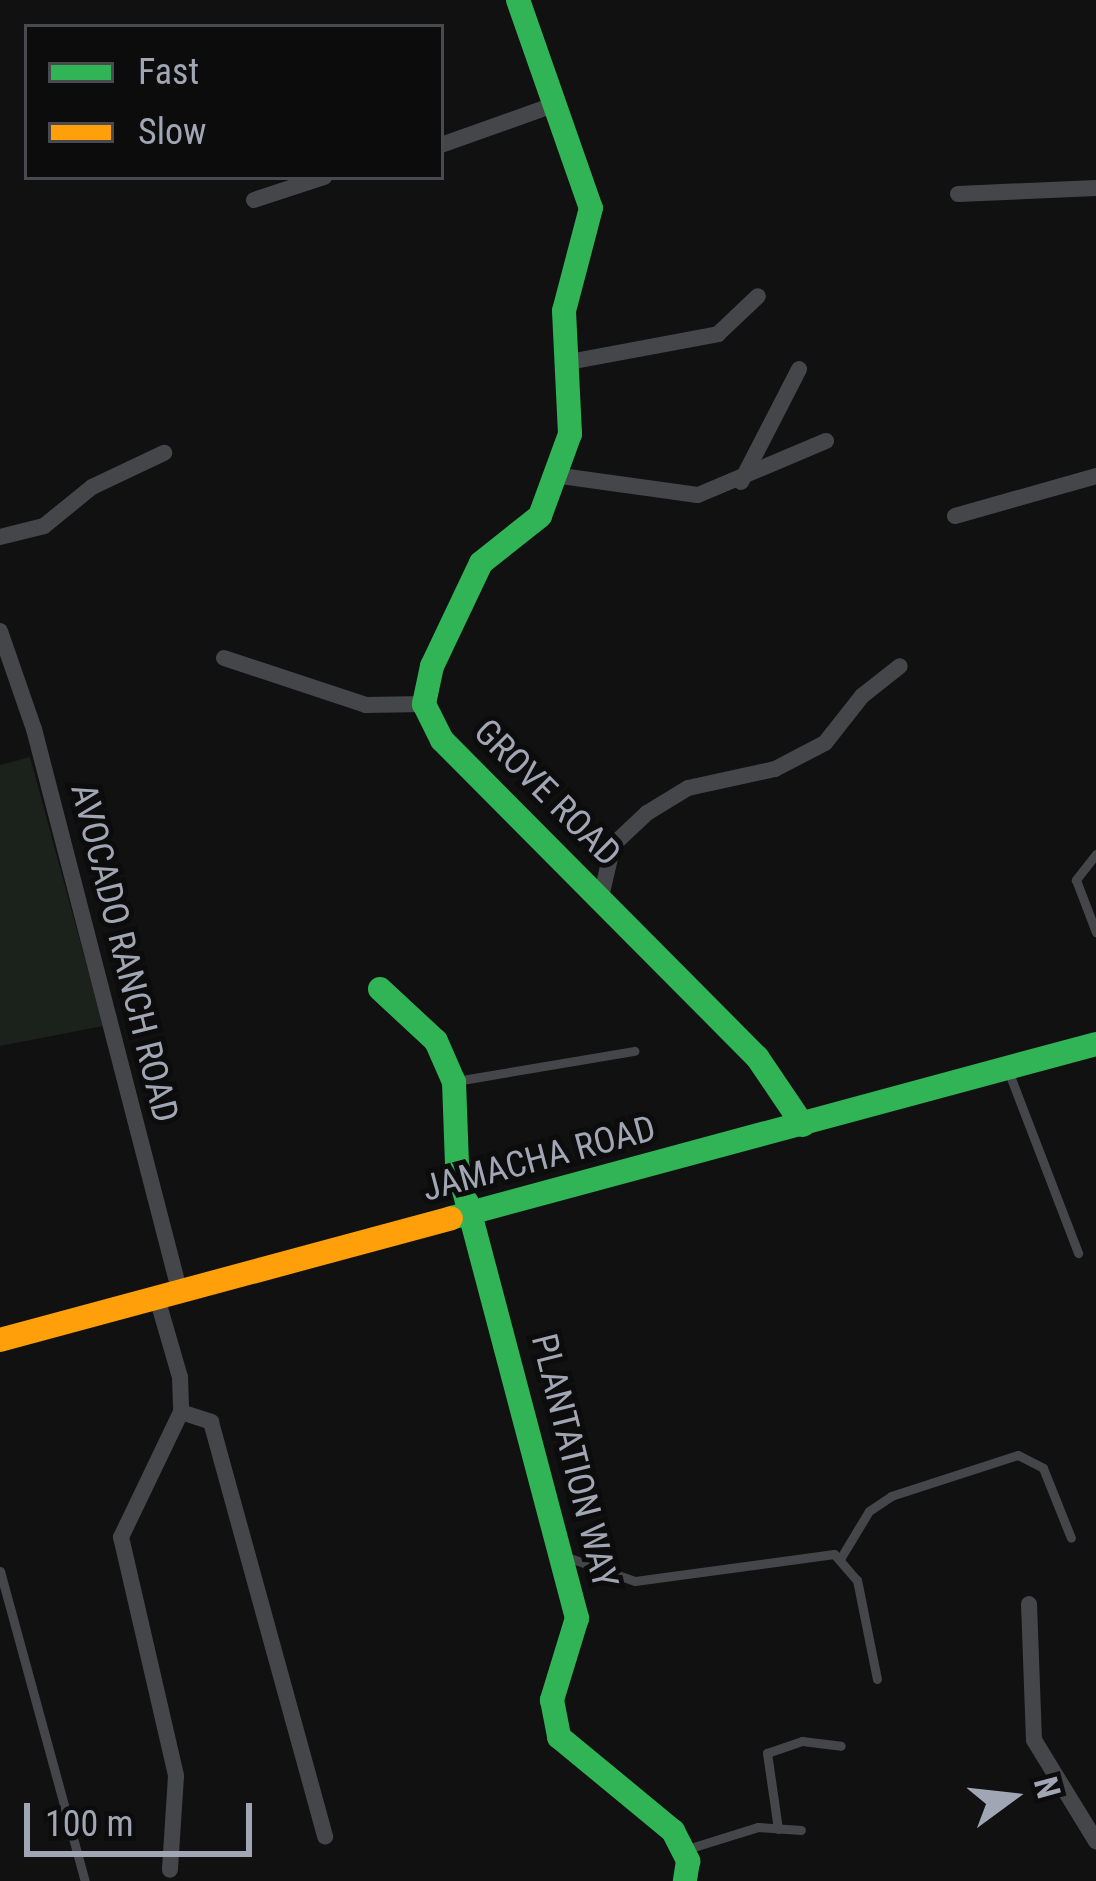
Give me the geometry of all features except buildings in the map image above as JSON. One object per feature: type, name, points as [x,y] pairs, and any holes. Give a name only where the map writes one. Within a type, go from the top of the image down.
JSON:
[{"type":"street","points":[[224,658],[366,706],[424,704],[431,666],[481,563],[540,516],[561,476],[570,434],[564,311],[591,208],[518,0]]},
{"type":"street","points":[[444,144],[556,104]]},
{"type":"street","points":[[254,200],[315,180]]},
{"type":"street","points":[[958,194],[1096,188]]},
{"type":"street","points":[[568,362],[718,334],[758,296]]},
{"type":"street","points":[[741,483],[799,369]]},
{"type":"street","points":[[561,476],[698,495],[741,483],[826,441]]},
{"type":"street","points":[[0,537],[44,526],[92,487],[164,453]]},
{"type":"street","points":[[955,516],[1096,476]]},
{"type":"street","name":"AVOCADO RANCH ROAD","points":[[0,631],[34,729],[168,1295],[181,1412]]},
{"type":"street","points":[[601,897],[613,844],[647,813],[688,788],[776,769],[825,743],[862,696],[900,666]]},
{"type":"street","name":"GROVE ROAD","points":[[424,704],[442,740],[757,1057],[803,1125]]},
{"type":"street","points":[[380,989],[436,1041],[454,1082]]},
{"type":"street","name":"JAMACHA ROAD","points":[[0,1340],[1096,1044]]},
{"type":"street","name":"PLANTATION WAY","points":[[454,1082],[458,1164],[578,1618],[552,1700],[559,1737],[665,1823],[684,1850]]},
{"type":"street","points":[[170,1870],[176,1776],[121,1537],[181,1412],[211,1423],[326,1837]]},
{"type":"street","points":[[1029,1604],[1034,1740],[1096,1840]]},
{"type":"street","points":[[684,1850],[685,1881]]},
{"type":"lane","points":[[1096,854],[1076,880],[1096,932]]},
{"type":"lane","points":[[454,1082],[634,1051]]},
{"type":"lane","points":[[1007,1068],[1078,1252]]},
{"type":"lane","points":[[840,1559],[868,1511],[891,1496],[1018,1455],[1043,1468],[1071,1538]]},
{"type":"lane","points":[[564,1556],[635,1581],[683,1580],[817,1552],[840,1559],[857,1580],[877,1679]]},
{"type":"lane","points":[[0,1571],[85,1881]]},
{"type":"lane","points":[[778,1829],[767,1754],[802,1741],[841,1746]]},
{"type":"lane","points":[[684,1850],[778,1829],[801,1831]]},
{"type":"shaded area","points":[[30,757],[103,1026],[0,1046],[0,765]]},
{"type":"traffic: fast","points":[[518,0],[591,208],[564,311],[570,434],[540,516],[481,563],[432,666],[424,704],[442,740],[757,1057],[803,1125]]},
{"type":"traffic: fast","points":[[380,989],[436,1041],[454,1082],[457,1164],[577,1618],[552,1700],[559,1737],[673,1831],[688,1861],[685,1881]]},
{"type":"traffic: fast","points":[[451,1218],[1096,1044]]},
{"type":"traffic: slow","points":[[0,1340],[451,1218]]}]
